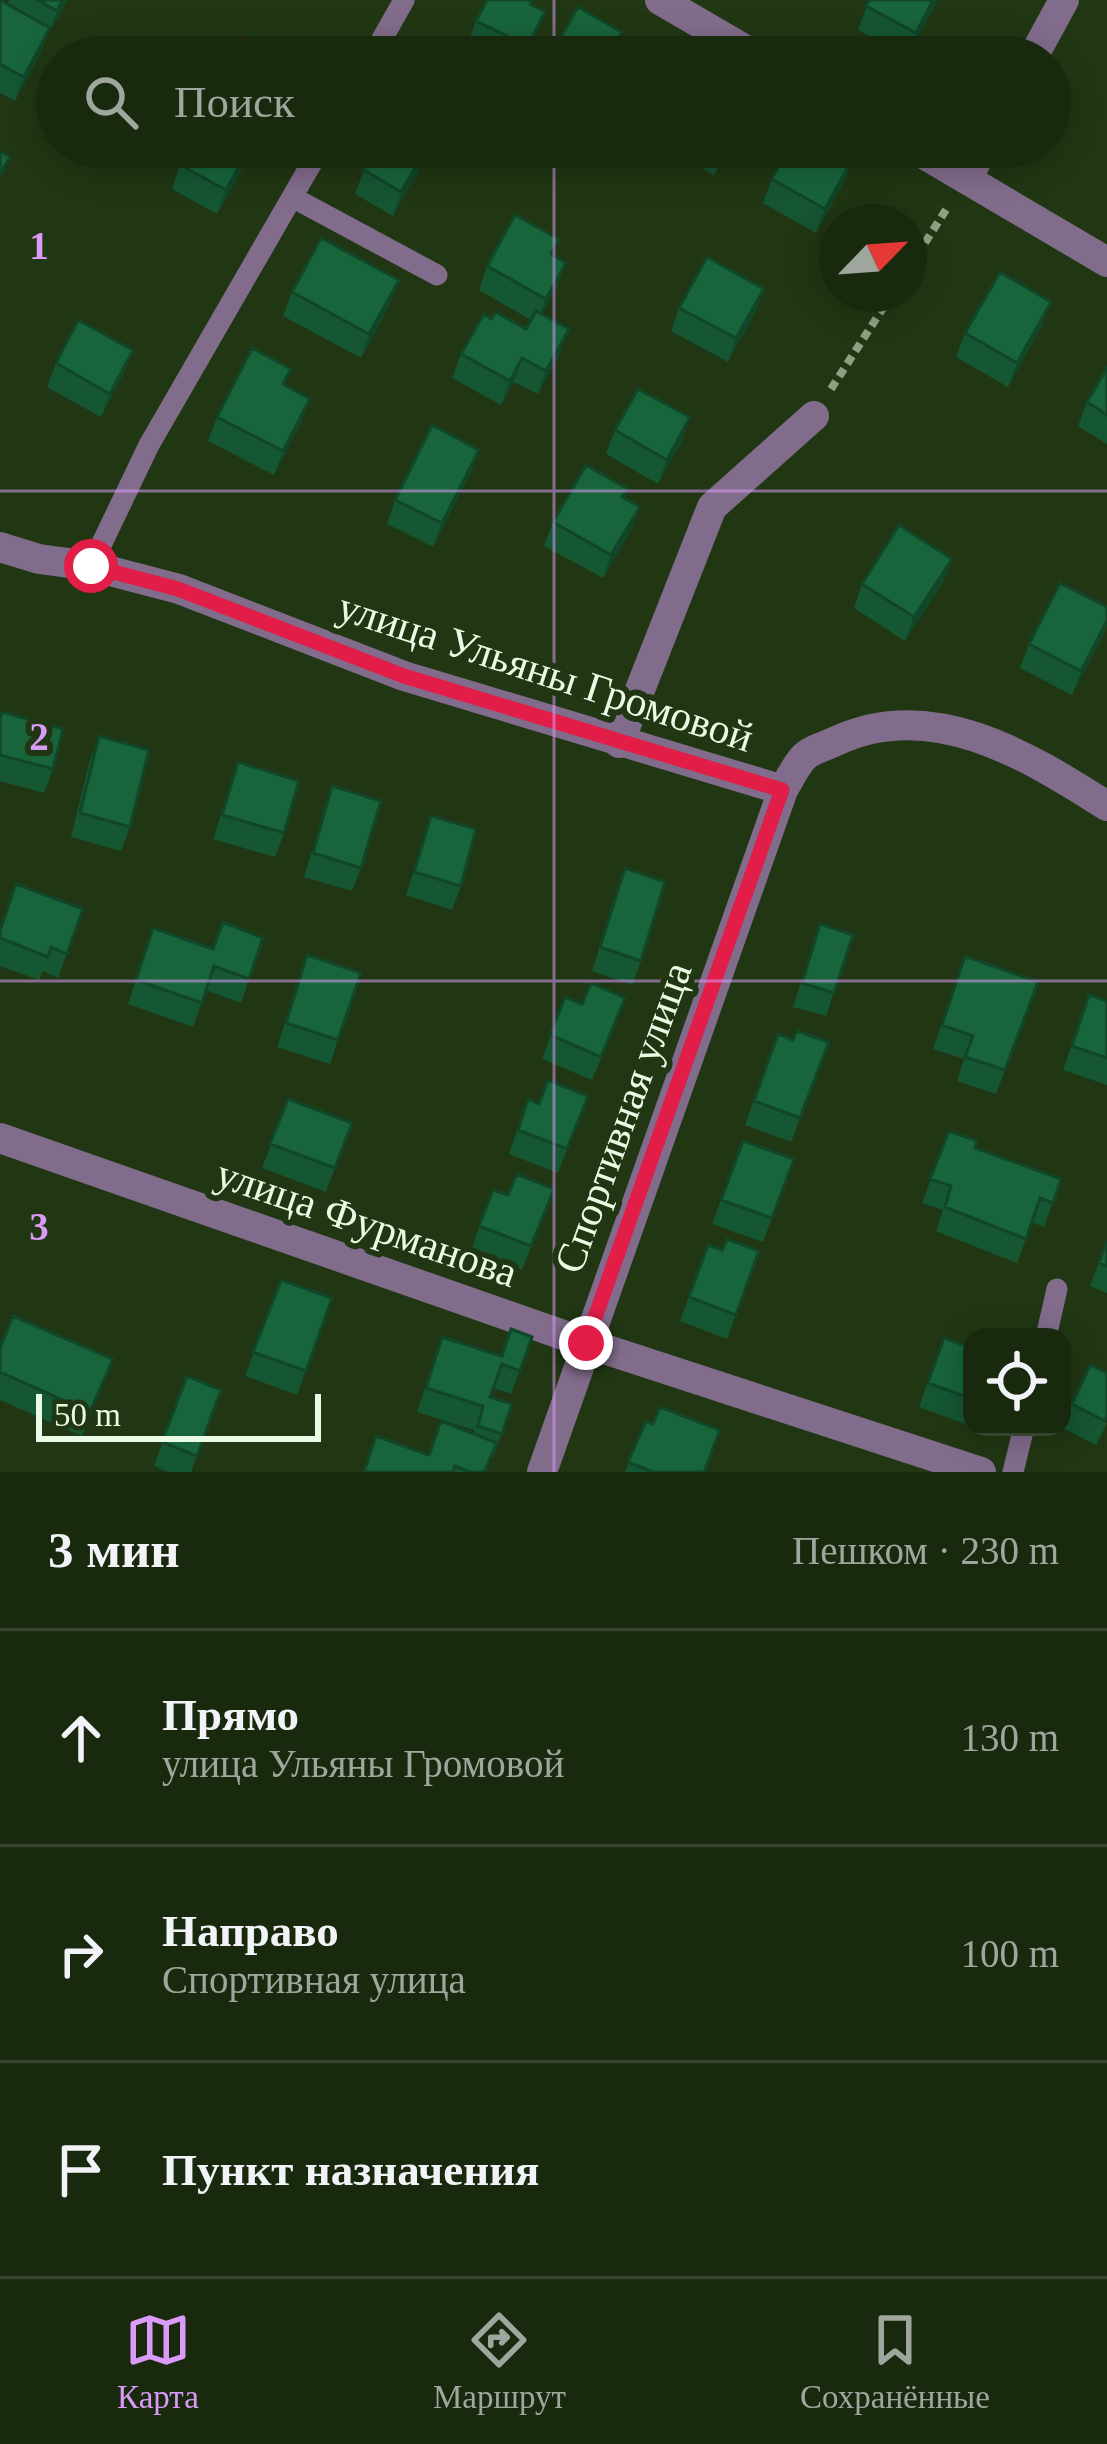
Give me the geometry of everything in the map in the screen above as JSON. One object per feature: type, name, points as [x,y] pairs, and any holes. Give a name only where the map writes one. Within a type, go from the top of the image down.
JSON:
[{"type":"street","points":[[660,0],[722,36]]},
{"type":"street","points":[[1044,36],[1064,0]]},
{"type":"street","points":[[949,168],[1107,262]]},
{"type":"street","points":[[967,178],[972,168]]},
{"type":"street","points":[[620,743],[712,507],[814,416]]},
{"type":"street","name":"улица Ульяны Громовой","points":[[0,547],[178,589],[404,676],[782,790],[804,755],[861,729],[908,722],[1014,751],[1107,806]]},
{"type":"street","name":"Спортивная улица","points":[[542,1472],[782,790]]},
{"type":"street","name":"улица Фурманова","points":[[0,1138],[586,1343],[981,1472]]},
{"type":"lane","points":[[384,36],[404,0]]},
{"type":"lane","points":[[91,566],[149,445],[309,168]]},
{"type":"lane","points":[[292,197],[437,274]]},
{"type":"lane","points":[[1048,1328],[1058,1289]]},
{"type":"lane","points":[[1013,1472],[1022,1436]]},
{"type":"path","points":[[927,240],[967,178]]},
{"type":"path","points":[[814,416],[880,312]]},
{"type":"building","points":[[0,0],[50,28],[46,36],[36,36],[36,54],[24,77],[0,64]]},
{"type":"building","points":[[38,0],[63,0],[57,11]]},
{"type":"building","points":[[487,0],[532,0],[530,4],[545,12],[533,36],[507,36],[476,21]]},
{"type":"building","points":[[869,0],[933,0],[916,33],[866,6]]},
{"type":"building","points":[[578,7],[622,32],[620,36],[562,36]]},
{"type":"building","points":[[0,151],[10,157],[0,174]]},
{"type":"building","points":[[186,168],[238,168],[226,190]]},
{"type":"building","points":[[365,168],[415,168],[401,192]]},
{"type":"building","points":[[778,168],[848,168],[828,204],[819,206],[772,179]]},
{"type":"building","points":[[515,215],[559,239],[551,254],[566,263],[546,299],[487,266]]},
{"type":"building","points":[[321,238],[399,280],[369,334],[292,292]]},
{"type":"building","points":[[707,257],[764,289],[736,338],[679,308]]},
{"type":"building","points":[[1000,272],[1051,302],[1017,363],[965,333]]},
{"type":"building","points":[[536,311],[569,329],[546,371],[522,358],[510,381],[461,354],[484,314],[491,319],[496,312],[526,329]]},
{"type":"building","points":[[78,320],[133,350],[110,394],[56,363]]},
{"type":"building","points":[[252,348],[291,369],[283,384],[310,399],[283,451],[217,417]]},
{"type":"building","points":[[1107,368],[1107,415],[1087,402]]},
{"type":"building","points":[[638,389],[690,417],[667,460],[615,430]]},
{"type":"building","points":[[432,425],[479,450],[442,523],[395,500]]},
{"type":"building","points":[[586,465],[628,489],[622,497],[640,507],[611,555],[553,522]]},
{"type":"building","points":[[899,525],[952,559],[914,617],[862,584]]},
{"type":"building","points":[[1060,583],[1107,607],[1107,621],[1081,671],[1029,644]]},
{"type":"building","points":[[2,712],[63,729],[53,769],[0,755]]},
{"type":"building","points":[[99,736],[149,750],[130,827],[80,813]]},
{"type":"building","points":[[238,762],[299,781],[284,833],[222,815]]},
{"type":"building","points":[[332,786],[381,801],[361,868],[313,853]]},
{"type":"building","points":[[431,816],[476,829],[461,886],[414,872]]},
{"type":"building","points":[[625,868],[665,882],[641,961],[600,947]]},
{"type":"building","points":[[16,884],[83,909],[67,954],[51,947],[48,957],[0,938]]},
{"type":"building","points":[[223,922],[263,938],[249,979],[214,966],[202,1003],[136,980],[153,928],[213,949]]},
{"type":"building","points":[[820,924],[853,935],[834,993],[802,983]]},
{"type":"building","points":[[307,955],[361,973],[338,1040],[286,1023]]},
{"type":"building","points":[[965,956],[1038,982],[1005,1070],[965,1057],[973,1036],[942,1025]]},
{"type":"building","points":[[591,983],[625,998],[601,1057],[550,1035],[565,997],[582,1004]]},
{"type":"building","points":[[1089,995],[1107,1001],[1107,1058],[1072,1046]]},
{"type":"building","points":[[797,1031],[829,1042],[800,1118],[754,1101],[778,1034],[793,1040]]},
{"type":"building","points":[[548,1080],[588,1096],[567,1149],[518,1130],[528,1099],[539,1104]]},
{"type":"building","points":[[288,1099],[352,1123],[335,1168],[270,1144]]},
{"type":"building","points":[[949,1131],[977,1141],[975,1148],[1061,1179],[1053,1203],[1040,1198],[1026,1239],[945,1207],[951,1186],[930,1179]]},
{"type":"building","points":[[743,1141],[794,1159],[772,1218],[721,1200]]},
{"type":"building","points":[[517,1174],[554,1189],[531,1246],[479,1226],[493,1190],[508,1195]]},
{"type":"building","points":[[727,1239],[759,1251],[736,1315],[689,1297],[708,1245],[722,1250]]},
{"type":"building","points":[[1107,1241],[1107,1266],[1099,1263]]},
{"type":"building","points":[[281,1280],[332,1298],[306,1371],[253,1352]]},
{"type":"building","points":[[13,1316],[113,1359],[90,1412],[0,1372],[0,1348]]},
{"type":"building","points":[[511,1329],[532,1337],[520,1371],[502,1364],[490,1397],[512,1404],[502,1434],[478,1426],[483,1406],[426,1388],[442,1337],[502,1356]]},
{"type":"building","points":[[944,1338],[963,1345],[963,1396],[928,1383]]},
{"type":"building","points":[[1090,1365],[1107,1373],[1105,1421],[1072,1404]]},
{"type":"building","points":[[187,1376],[221,1390],[197,1456],[162,1442]]},
{"type":"building","points":[[660,1407],[720,1430],[704,1472],[653,1472],[628,1462],[646,1421],[653,1424]]},
{"type":"building","points":[[441,1421],[497,1443],[484,1472],[455,1466],[453,1472],[364,1472],[376,1436],[429,1455]]},
{"type":"route","points":[[91,566],[178,589],[404,676],[782,790],[586,1343]]}]
